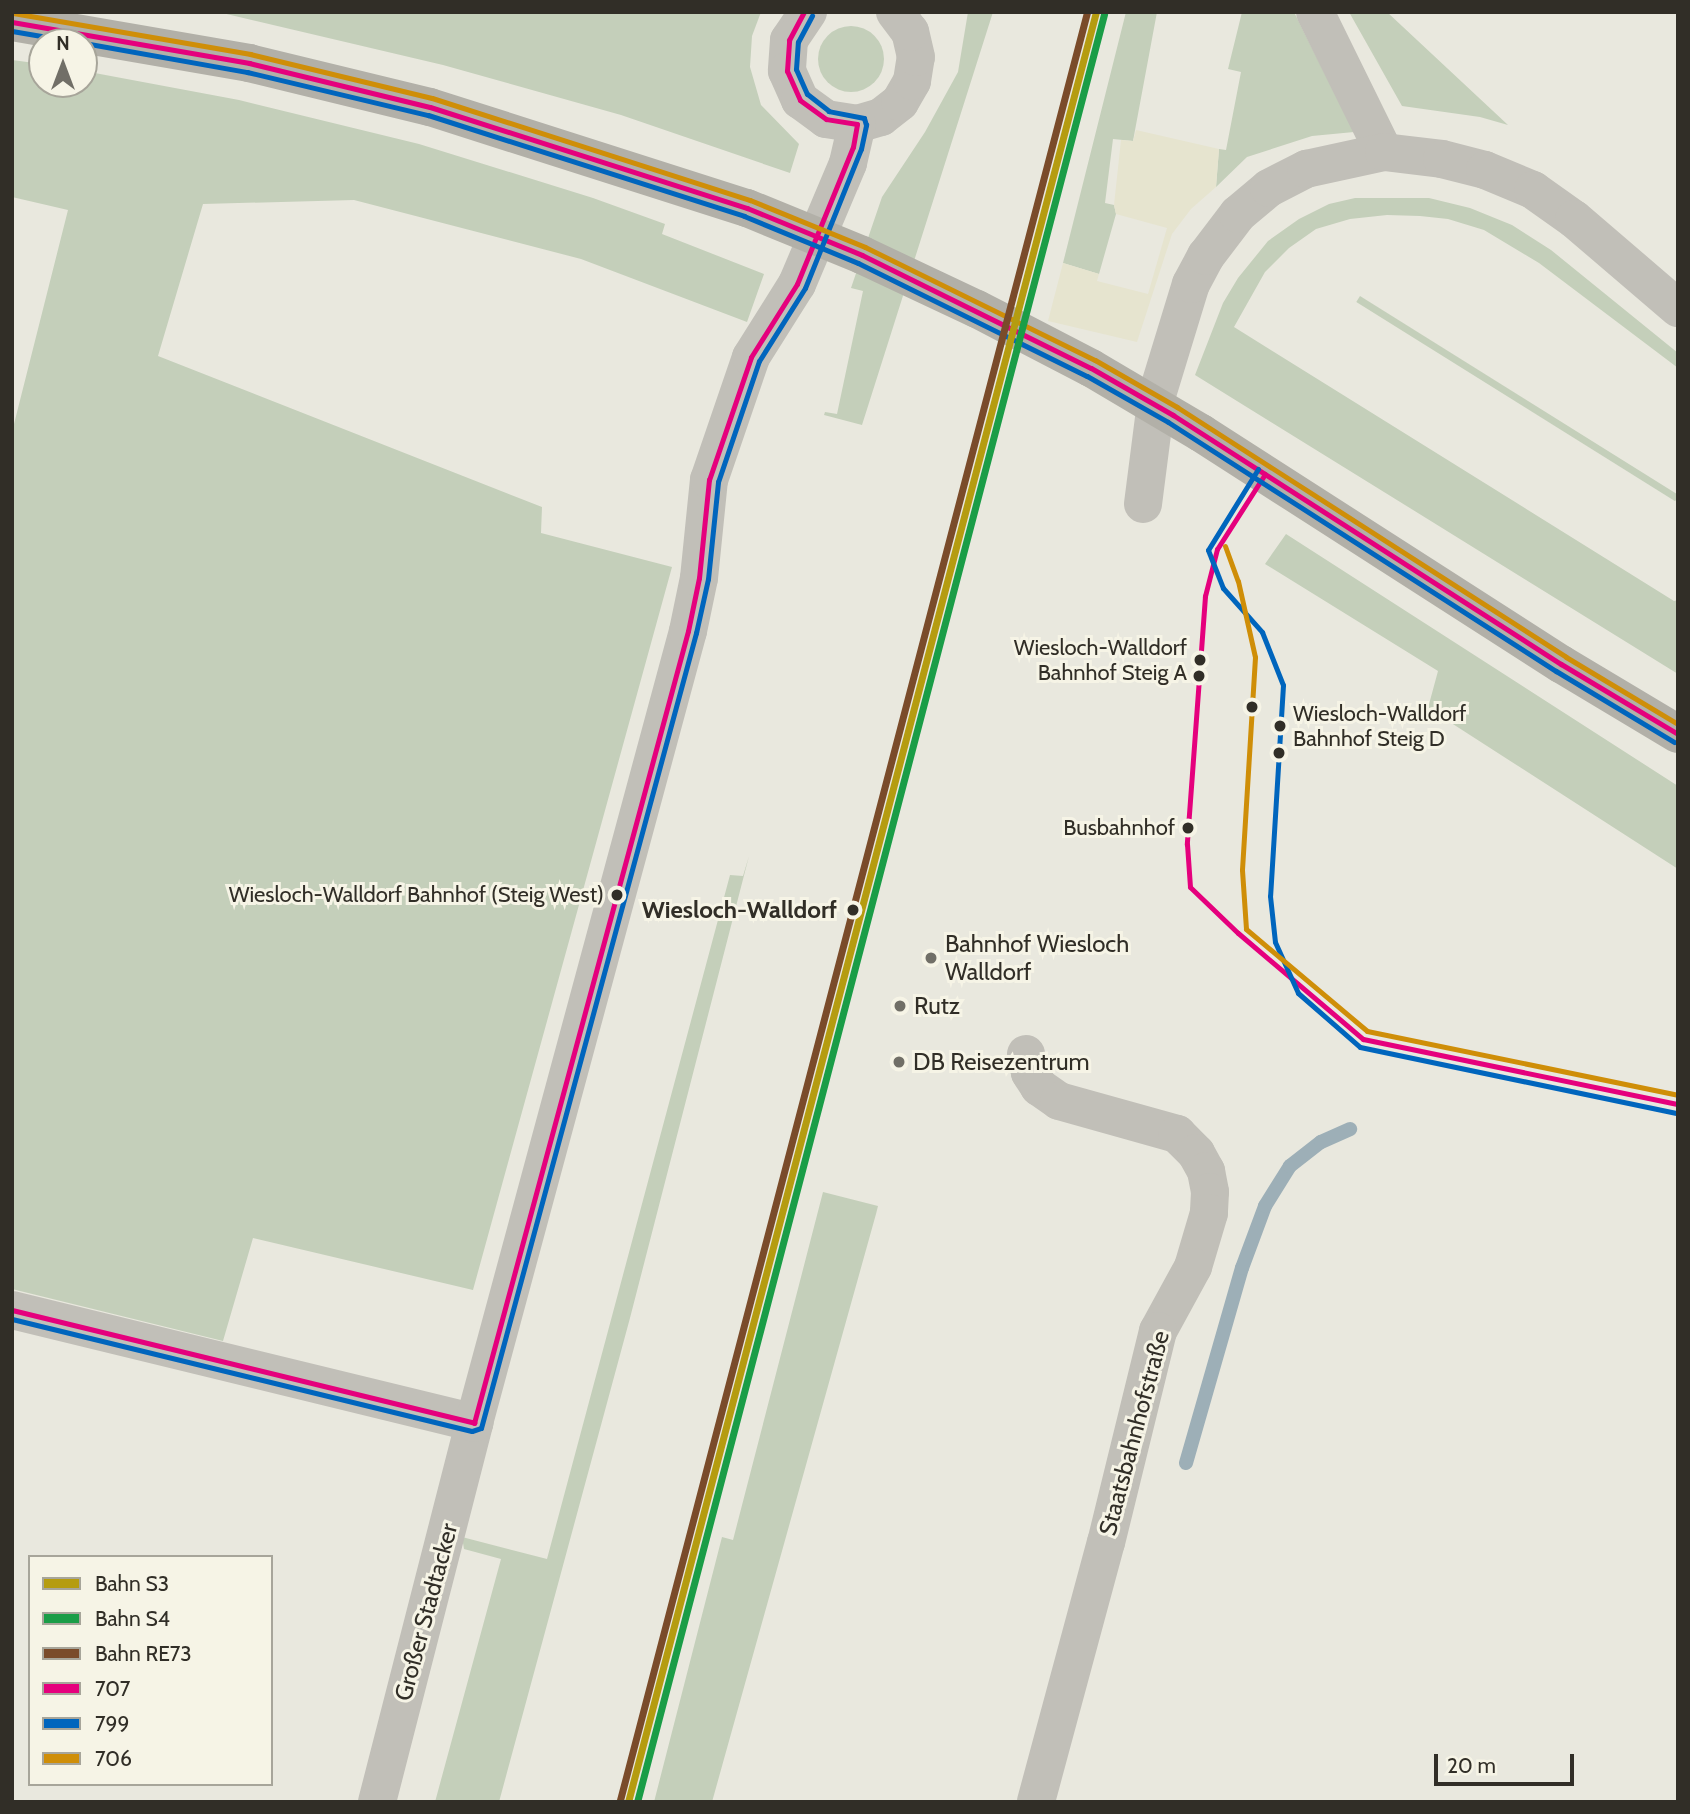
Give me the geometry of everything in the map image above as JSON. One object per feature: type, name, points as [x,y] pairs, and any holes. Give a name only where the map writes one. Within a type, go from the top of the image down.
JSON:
[{"type":"street","points":[[806,13],[789,40],[787,71],[800,100],[826,119],[857,124],[881,117],[900,102],[912,81],[916,57],[910,32],[895,12]]},
{"type":"street","points":[[1315,12],[1384,152]]},
{"type":"street","points":[[12,22],[249,63],[430,107],[747,208],[862,255],[977,309],[1091,368],[1201,433],[1561,664],[1678,734]]},
{"type":"street","name":"Großer Stadtacker","points":[[377,1802],[474,1423],[688,631],[699,578],[709,480],[751,357],[797,284],[848,163],[857,124]]},
{"type":"street","points":[[1143,504],[1157,395],[1191,285],[1222,233],[1238,214],[1269,188],[1306,169],[1346,158],[1384,152],[1442,159],[1474,167],[1533,190],[1574,219],[1678,308]]},
{"type":"street","name":"Staatsbahnhofstraße","points":[[1026,1054],[1026,1062],[1034,1080],[1059,1101],[1177,1134],[1196,1153],[1206,1171],[1210,1192],[1209,1213],[1194,1267],[1158,1331],[1106,1542],[1036,1802]]},
{"type":"street","points":[[12,1310],[474,1423]]},
{"type":"green space","points":[[218,12],[761,12],[752,36],[750,67],[761,105],[799,144],[790,173],[621,115],[443,65]]},
{"type":"green space","points":[[968,12],[993,12],[862,425],[824,415],[825,412],[837,414],[863,291],[851,288],[882,197],[925,132],[958,72]]},
{"type":"green space","points":[[1126,12],[1157,12],[1133,141],[1113,139],[1105,203],[1114,205],[1116,214],[1099,274],[1063,263]]},
{"type":"green space","points":[[1242,12],[1294,12],[1354,132],[1312,136],[1247,157],[1216,187],[1219,149],[1226,150],[1241,72],[1228,69]]},
{"type":"green space","points":[[1349,12],[1387,12],[1508,125],[1480,117],[1402,106]]},
{"type":"green space","points":[[851,26],[864,28],[879,41],[884,59],[882,72],[869,87],[851,92],[838,90],[823,77],[818,59],[820,46],[833,31]]},
{"type":"green space","points":[[12,60],[28,62],[28,98],[98,98],[98,74],[239,100],[419,144],[593,198],[665,224],[662,234],[764,274],[747,322],[581,259],[354,200],[203,204],[158,356],[542,507],[541,533],[672,567],[473,1290],[253,1238],[223,1341],[12,1289],[12,432],[68,210],[12,197]]},
{"type":"green space","points":[[1355,198],[1429,198],[1470,208],[1512,225],[1551,250],[1678,353],[1678,368],[1539,263],[1484,230],[1448,219],[1420,216],[1387,215],[1350,219],[1316,229],[1289,248],[1265,272],[1234,327],[1674,601],[1678,600],[1678,674],[1195,375],[1223,303],[1238,278],[1268,241],[1299,219],[1329,204]]},
{"type":"green space","points":[[1360,296],[1678,495],[1675,501],[1356,302]]},
{"type":"green space","points":[[1286,534],[1678,786],[1678,869],[1428,708],[1438,671],[1265,564]]},
{"type":"green space","points":[[749,856],[630,1318],[499,1802],[435,1802],[501,1559],[464,1549],[462,1537],[547,1559],[730,875],[743,876]]},
{"type":"green space","points":[[823,1192],[878,1206],[876,1214],[712,1802],[654,1802],[722,1537],[733,1540]]},
{"type":"shaded area","points":[[1136,130],[1219,149],[1216,187],[1191,209],[1172,234],[1137,342],[1048,321],[1063,263],[1099,274],[1097,281],[1148,294],[1167,228],[1116,214],[1114,205],[1121,140],[1133,141]]},
{"type":"waterway","points":[[1186,1463],[1242,1268],[1265,1206],[1290,1166],[1321,1142],[1350,1129]]},
{"type":"rail line","name":"RE73","points":[[620,1800],[1087,12]]},
{"type":"rail line","name":"S3","points":[[628,1802],[1096,12]]},
{"type":"rail line","name":"S4","points":[[637,1802],[1104,14]]},
{"type":"transit line","name":"707","points":[[12,1310],[474,1423],[688,631],[699,578],[709,480],[751,357],[797,284],[853,147],[857,124],[826,119],[800,100],[787,71],[789,40],[804,12]]},
{"type":"transit line","name":"706","points":[[13,13],[250,54],[432,98],[750,200],[865,247],[1095,360],[1177,407],[1566,657],[1678,724]]},
{"type":"transit line","name":"799","points":[[12,1319],[472,1431],[481,1428],[696,633],[708,579],[718,482],[759,361],[805,288],[861,149],[866,125],[864,118],[829,111],[807,94],[796,69],[798,42],[812,16]]},
{"type":"transit line","name":"707","points":[[12,22],[249,63],[430,107],[747,208],[862,255],[1091,368],[1173,415],[1561,664],[1678,734]]},
{"type":"transit line","name":"799","points":[[12,31],[28,34]]},
{"type":"transit line","name":"799","points":[[98,45],[247,72],[428,115],[744,216],[858,263],[1087,376],[1168,422],[1556,671],[1674,742]]},
{"type":"transit line","name":"799","points":[[1258,469],[1208,550],[1223,588],[1262,632],[1283,685],[1270,896],[1275,942],[1298,993],[1360,1047],[1676,1113]]},
{"type":"transit line","name":"707","points":[[1265,474],[1217,549],[1205,596],[1187,844],[1190,887],[1238,933],[1363,1039],[1678,1104]]},
{"type":"transit line","name":"706","points":[[1225,546],[1238,581],[1255,657],[1242,870],[1246,929],[1367,1031],[1678,1095]]},
{"type":"place","name":"Wiesloch-Walldorf Bahnhof Steig A","points":[[1200,660]]},
{"type":"place","name":"Wiesloch-Walldorf Bahnhof Steig D","points":[[1280,726]]},
{"type":"place","name":"Busbahnhof","points":[[1188,828]]},
{"type":"place","name":"Wiesloch-Walldorf Bahnhof (Steig West)","points":[[617,895]]},
{"type":"place","name":"Wiesloch-Walldorf","points":[[853,910]]},
{"type":"place","name":"Bahnhof Wiesloch Walldorf","points":[[931,958]]},
{"type":"place","name":"Rutz","points":[[900,1006]]},
{"type":"place","name":"DB Reisezentrum","points":[[899,1062]]}]
